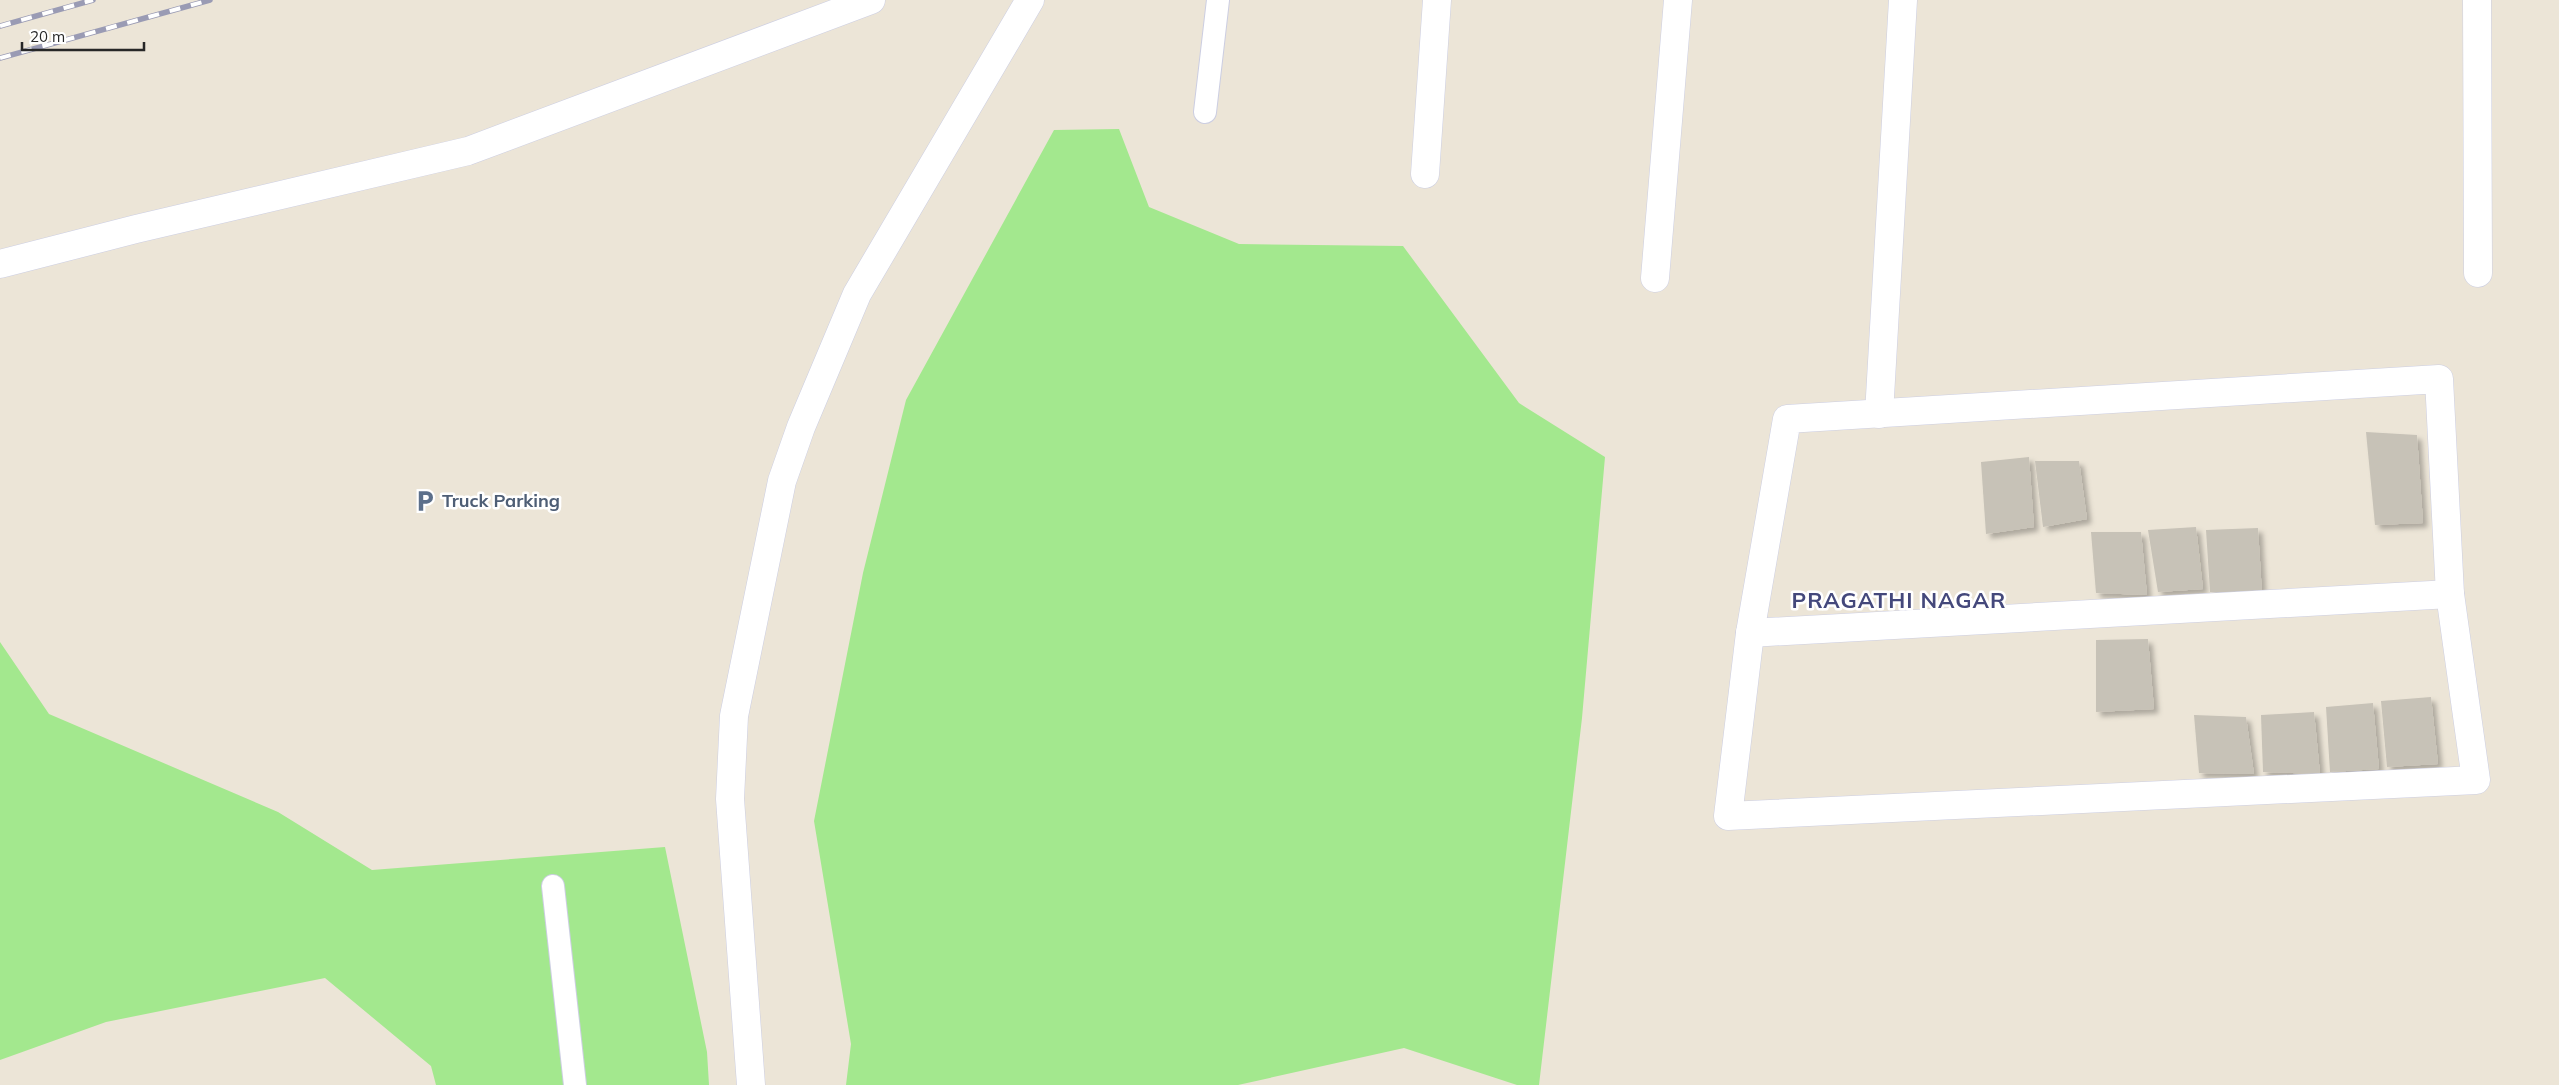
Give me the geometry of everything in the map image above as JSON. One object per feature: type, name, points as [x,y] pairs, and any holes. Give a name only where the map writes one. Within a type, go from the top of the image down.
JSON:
[{"type":"street","points":[[0,264],[136,229],[468,152],[871,0]]},
{"type":"street","points":[[751,1085],[730,799],[734,716],[782,481],[801,427],[857,294],[1030,0]]},
{"type":"street","points":[[1425,174],[1437,0]]},
{"type":"street","points":[[1655,278],[1678,0]]},
{"type":"street","points":[[1879,414],[1903,0]]},
{"type":"street","points":[[2477,0],[2478,273]]},
{"type":"street","points":[[2439,379],[2450,594],[2476,780],[1728,816],[1750,633],[1787,419],[2439,379]]},
{"type":"street","points":[[1750,633],[2450,594]]},
{"type":"lane","points":[[1205,112],[1218,0]]},
{"type":"lane","points":[[554,886],[575,1085]]},
{"type":"green space","points":[[1119,129],[1149,207],[1239,244],[1403,246],[1519,403],[1605,457],[1582,718],[1539,1085],[1517,1085],[1404,1048],[1238,1085],[846,1085],[851,1044],[814,821],[863,573],[906,400],[1054,130]]},
{"type":"green space","points":[[0,642],[49,714],[278,812],[372,870],[665,847],[707,1052],[709,1085],[436,1085],[431,1066],[325,978],[106,1022],[0,1060]]},
{"type":"building","points":[[2366,432],[2417,435],[2423,523],[2375,525]]},
{"type":"building","points":[[2029,457],[2034,527],[1986,534],[1981,462]]},
{"type":"building","points":[[2035,461],[2079,461],[2087,519],[2043,527]]},
{"type":"building","points":[[2196,527],[2203,589],[2158,592],[2148,530]]},
{"type":"building","points":[[2258,528],[2262,594],[2210,592],[2206,530]]},
{"type":"building","points":[[2091,532],[2141,532],[2147,595],[2096,593]]},
{"type":"building","points":[[2148,639],[2154,709],[2096,712],[2096,640]]},
{"type":"building","points":[[2431,697],[2438,764],[2387,767],[2381,701]]},
{"type":"building","points":[[2373,703],[2379,769],[2330,772],[2326,707]]},
{"type":"building","points":[[2314,712],[2320,774],[2263,772],[2261,715]]},
{"type":"building","points":[[2194,715],[2246,717],[2254,774],[2199,773]]},
{"type":"railway","points":[[0,26],[93,0]]},
{"type":"railway","points":[[0,58],[210,0]]},
{"type":"place","name":"Truck Parking","points":[[425,501]]},
{"type":"district","name":"PRAGATHI NAGAR","points":[[1899,600]]}]
